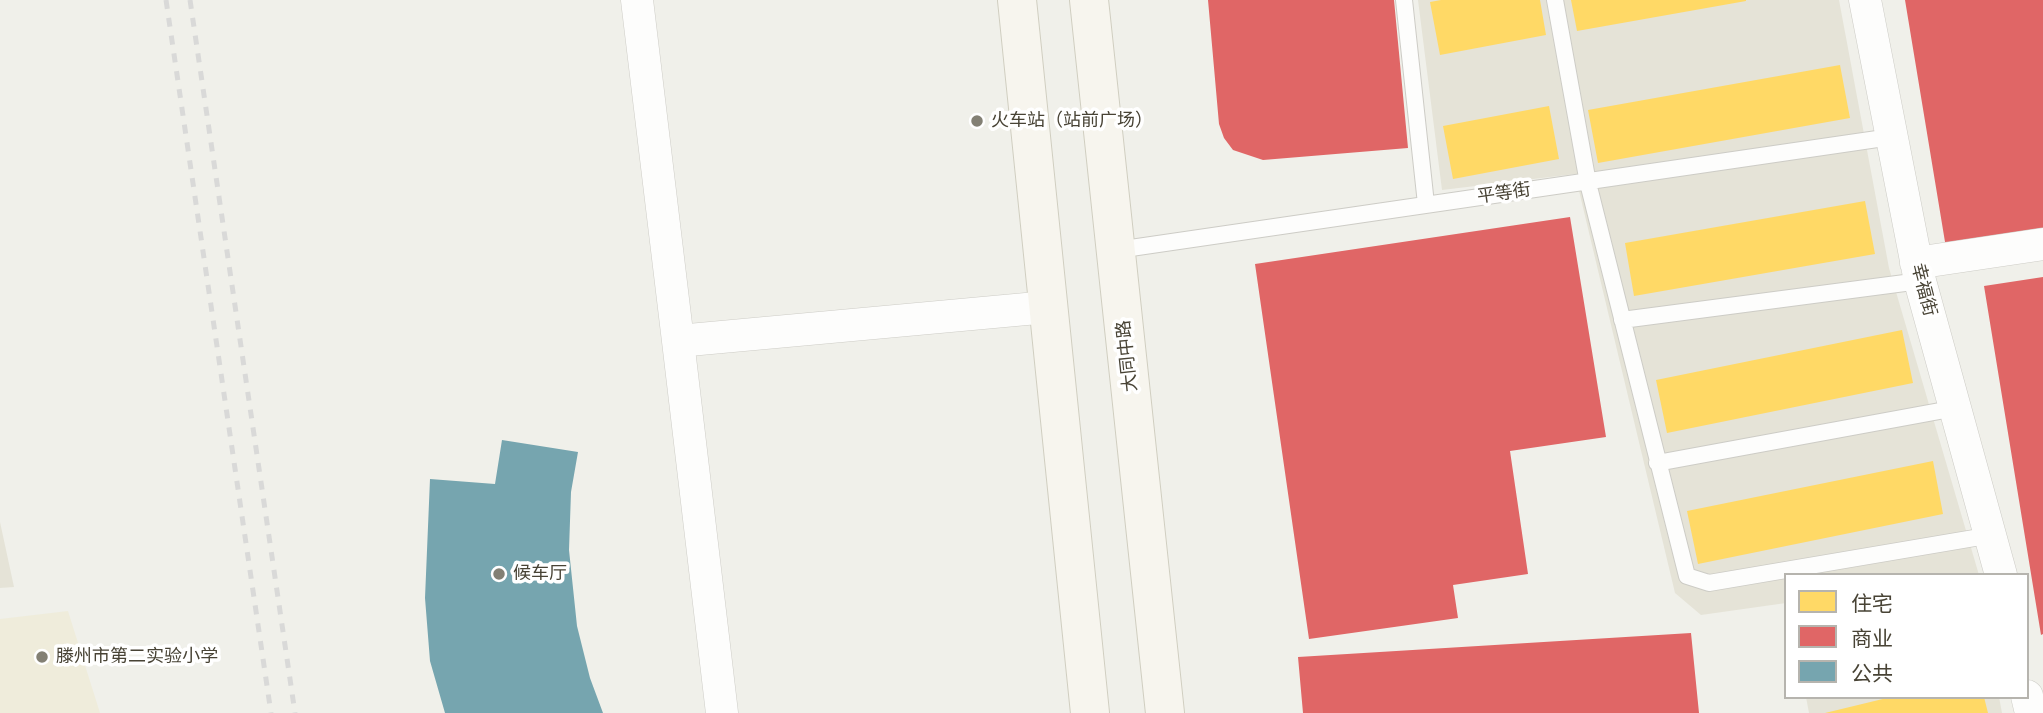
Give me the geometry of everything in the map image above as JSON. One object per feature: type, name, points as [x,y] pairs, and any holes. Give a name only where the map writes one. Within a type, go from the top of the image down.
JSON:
[{"type":"main road","points":[[1017,0],[1090,713]]},
{"type":"main road","name":"大同中路","points":[[1089,0],[1166,713]]},
{"type":"street","points":[[638,0],[722,713]]},
{"type":"street","name":"幸福街","points":[[1865,0],[1918,272],[2001,573]]},
{"type":"street","points":[[1918,272],[2043,244]]},
{"type":"street","points":[[678,341],[1048,307]]},
{"type":"lane","points":[[1404,0],[1426,204]]},
{"type":"lane","points":[[1555,0],[1588,183],[1686,576],[1709,583],[1992,535]]},
{"type":"lane","name":"平等街","points":[[1117,250],[1891,137]]},
{"type":"lane","points":[[1622,320],[1918,272]]},
{"type":"lane","points":[[1657,463],[1956,408]]},
{"type":"shaded area","points":[[1418,0],[1839,0],[1889,268],[1978,573],[1784,573],[1784,603],[1701,615],[1675,593],[1575,174],[1442,190]]},
{"type":"shaded area","points":[[0,522],[14,587],[0,588]]},
{"type":"shaded area","name":"滕州市第二实验小学","points":[[68,611],[100,713],[0,713],[0,619]]},
{"type":"shaded area","points":[[1806,699],[1999,699],[2002,713],[1809,713]]},
{"type":"building: 住宅","points":[[1540,0],[1546,35],[1440,55],[1430,2]]},
{"type":"building: 住宅","points":[[1571,0],[1746,0],[1746,1],[1577,31]]},
{"type":"building: 住宅","points":[[1840,65],[1850,118],[1598,163],[1588,110]]},
{"type":"building: 住宅","points":[[1549,106],[1559,159],[1453,179],[1443,126]]},
{"type":"building: 住宅","points":[[1865,201],[1875,254],[1634,296],[1625,243]]},
{"type":"building: 住宅","points":[[1902,330],[1913,383],[1667,433],[1656,380]]},
{"type":"building: 住宅","points":[[1933,461],[1943,514],[1698,564],[1687,511]]},
{"type":"building: 住宅","points":[[1883,699],[1984,699],[1988,713],[1825,713]]},
{"type":"building: 商业","points":[[1208,0],[1394,0],[1408,148],[1263,160],[1233,150],[1224,138],[1219,124]]},
{"type":"building: 商业","points":[[1905,0],[2043,0],[2043,239],[1947,254]]},
{"type":"building: 商业","points":[[1570,217],[1606,437],[1510,451],[1528,574],[1453,585],[1458,618],[1309,639],[1255,264]]},
{"type":"building: 商业","points":[[2043,277],[2043,634],[2041,635],[1984,286]]},
{"type":"building: 商业","points":[[1691,633],[1699,713],[1303,713],[1298,657]]},
{"type":"building: 公共","name":"候车厅","points":[[502,440],[578,452],[571,492],[569,550],[577,626],[590,678],[603,713],[445,713],[430,661],[425,598],[430,479],[495,484]]},
{"type":"railway","points":[[166,0],[271,713]]},
{"type":"railway","points":[[190,0],[295,713]]},
{"type":"place","name":"火车站（站前广场）","points":[[977,121]]},
{"type":"place","name":"候车厅","points":[[499,574]]},
{"type":"place","name":"滕州市第二实验小学","points":[[42,657]]}]
